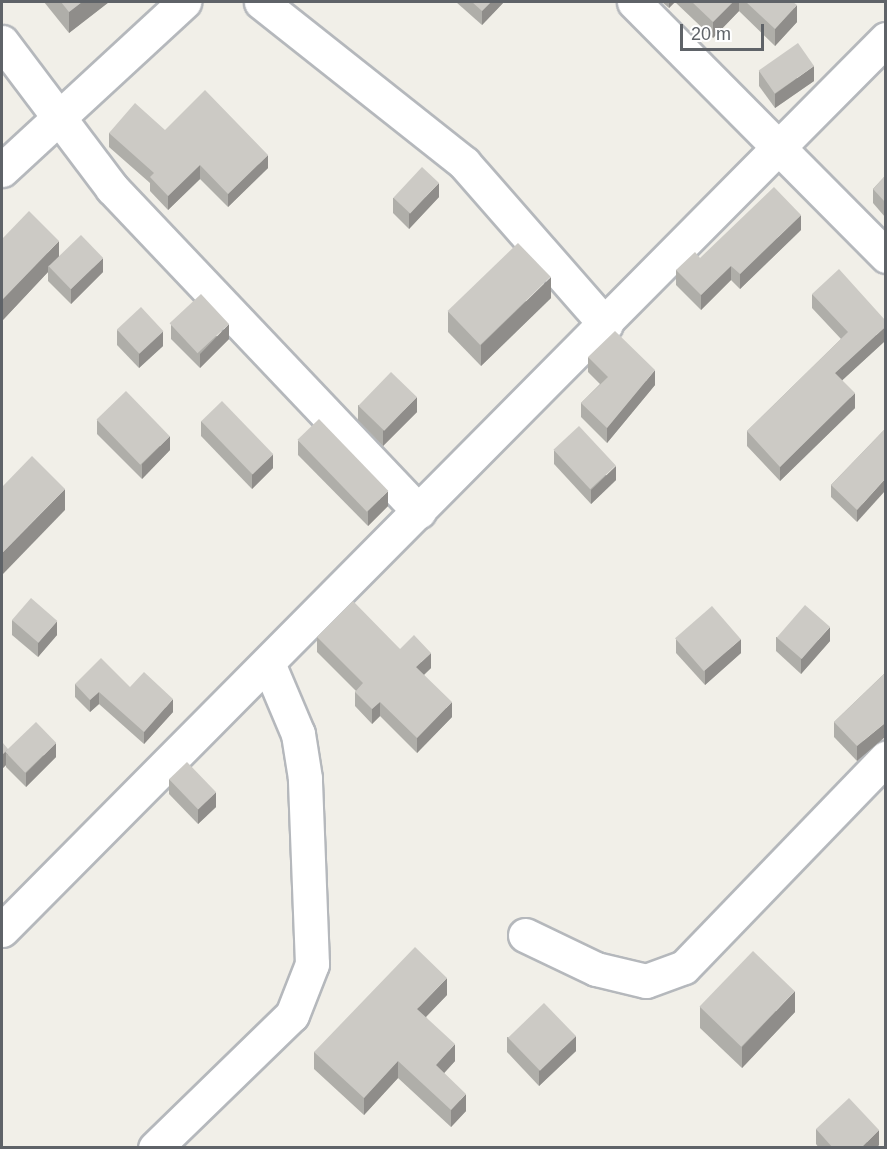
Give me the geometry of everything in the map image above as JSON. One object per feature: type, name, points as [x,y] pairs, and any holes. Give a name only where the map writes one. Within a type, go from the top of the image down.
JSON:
[{"type":"street","points":[[2,170],[54,117],[184,2]]},
{"type":"street","points":[[261,2],[464,163],[606,325]]},
{"type":"street","points":[[634,2],[778,144],[885,255]]},
{"type":"street","points":[[2,930],[606,325],[778,144],[885,39]]},
{"type":"street","points":[[2,42],[54,117],[174,257],[419,511]]},
{"type":"street","points":[[155,1148],[292,1015],[312,964],[305,778],[298,734],[268,663]]},
{"type":"street","points":[[525,935],[596,969],[646,981],[684,968],[885,758]]},
{"type":"building","points":[[61,2],[82,2],[69,12]]},
{"type":"building","points":[[472,2],[491,2],[482,11]]},
{"type":"building","points":[[692,2],[733,2],[713,22]]},
{"type":"building","points":[[746,2],[793,2],[797,5],[775,29]]},
{"type":"building","points":[[798,43],[814,66],[775,93],[759,71]]},
{"type":"building","points":[[205,90],[268,155],[228,194],[200,165],[168,196],[150,177],[154,173],[109,133],[135,103],[165,130]]},
{"type":"building","points":[[422,167],[439,183],[410,213],[393,198]]},
{"type":"building","points":[[885,176],[885,202],[873,189]]},
{"type":"building","points":[[774,187],[801,215],[740,274],[731,266],[701,295],[676,270],[695,252],[700,258]]},
{"type":"building","points":[[29,211],[59,241],[2,300],[2,239]]},
{"type":"building","points":[[81,235],[103,258],[71,289],[49,266]]},
{"type":"building","points":[[518,243],[551,277],[480,345],[448,311]]},
{"type":"building","points":[[839,269],[885,320],[885,327],[835,373],[855,393],[780,467],[747,431],[848,332],[812,294]]},
{"type":"building","points":[[201,294],[229,324],[198,353],[170,323]]},
{"type":"building","points":[[141,307],[164,331],[139,354],[117,330]]},
{"type":"building","points":[[615,331],[655,370],[607,428],[581,403],[608,377],[588,357]]},
{"type":"building","points":[[391,372],[417,397],[384,431],[358,406]]},
{"type":"building","points":[[126,391],[170,436],[140,465],[97,419]]},
{"type":"building","points":[[222,401],[273,454],[253,474],[201,421]]},
{"type":"building","points":[[319,419],[388,491],[367,512],[297,440]]},
{"type":"building","points":[[579,426],[616,465],[590,489],[553,450]]},
{"type":"building","points":[[885,429],[885,479],[857,510],[831,485]]},
{"type":"building","points":[[32,456],[65,489],[2,553],[2,487]]},
{"type":"building","points":[[31,598],[57,621],[38,643],[12,620]]},
{"type":"building","points":[[353,601],[400,649],[414,635],[431,653],[416,667],[452,702],[417,738],[380,702],[372,709],[355,692],[363,683],[317,637]]},
{"type":"building","points":[[805,605],[830,627],[802,659],[777,637]]},
{"type":"building","points":[[712,606],[741,639],[704,671],[675,638]]},
{"type":"building","points":[[101,658],[130,687],[144,672],[173,699],[144,732],[99,692],[90,700],[75,684]]},
{"type":"building","points":[[885,673],[885,723],[857,746],[834,722]]},
{"type":"building","points":[[36,722],[56,743],[25,773],[5,752]]},
{"type":"building","points":[[2,742],[8,749],[2,755]]},
{"type":"building","points":[[187,762],[216,792],[198,810],[169,779]]},
{"type":"building","points":[[415,947],[447,978],[417,1009],[455,1044],[436,1065],[466,1094],[451,1110],[398,1061],[364,1098],[314,1052]]},
{"type":"building","points":[[753,951],[795,991],[741,1047],[700,1006]]},
{"type":"building","points":[[544,1003],[576,1036],[540,1071],[508,1038]]},
{"type":"building","points":[[849,1098],[879,1130],[861,1148],[833,1148],[816,1129]]}]
